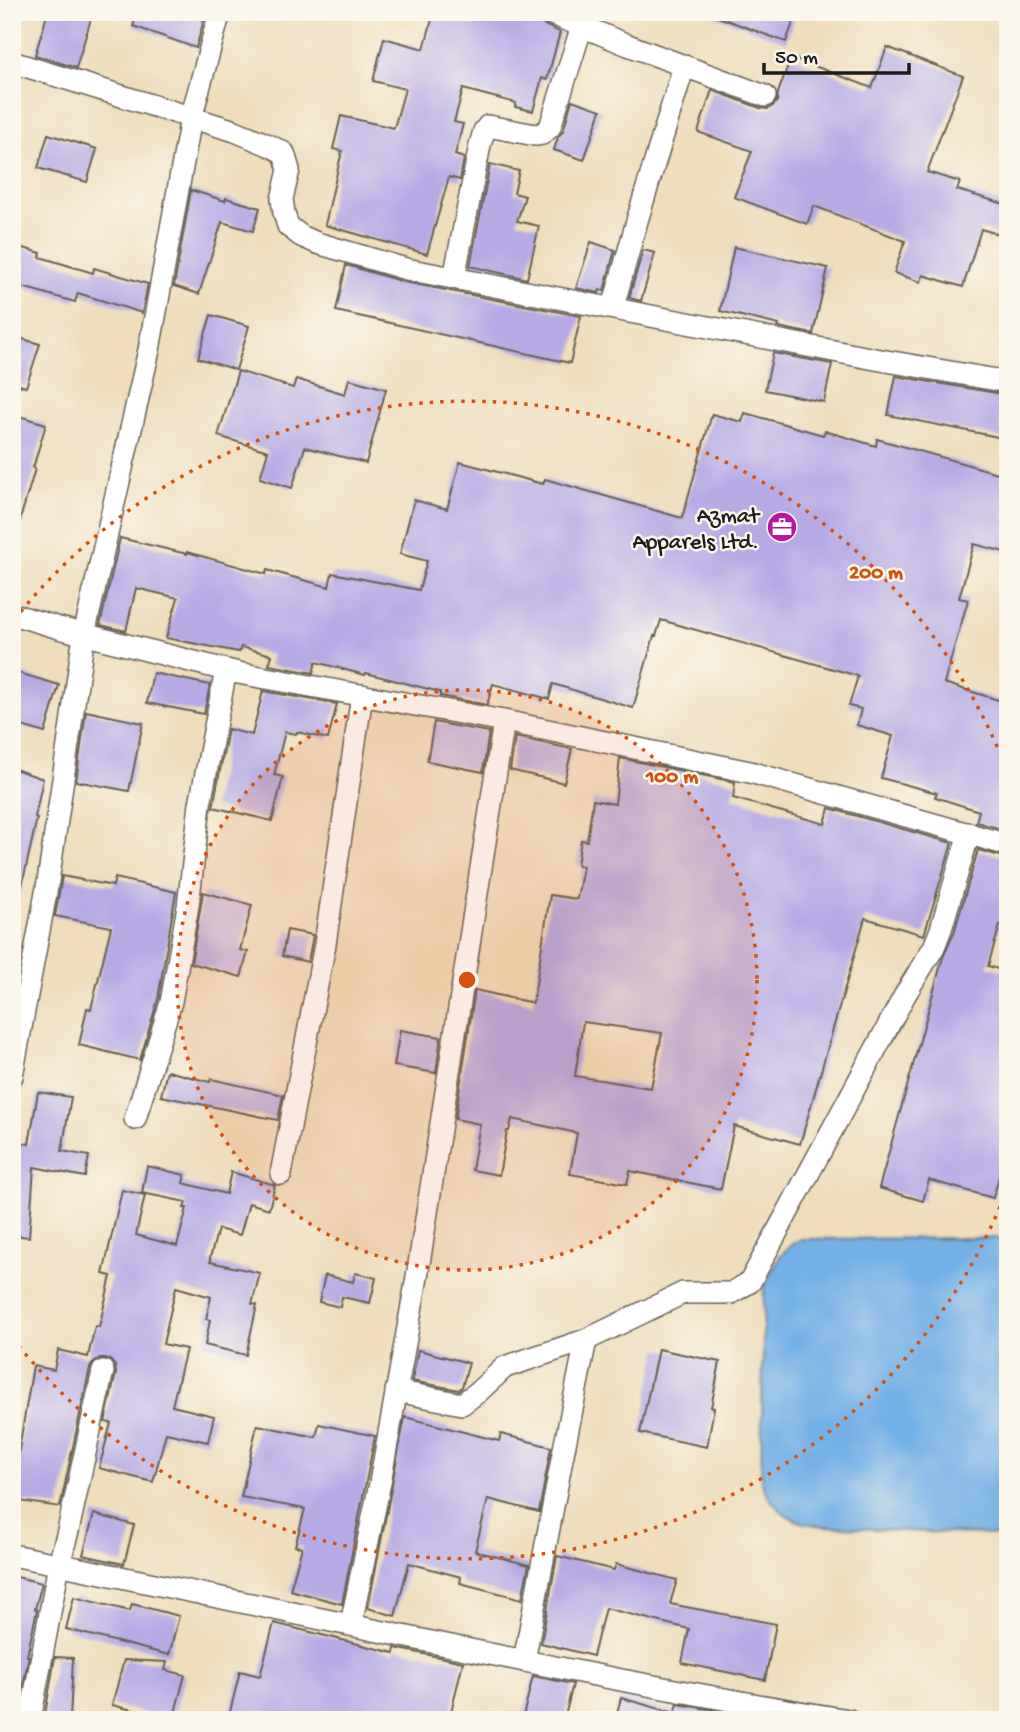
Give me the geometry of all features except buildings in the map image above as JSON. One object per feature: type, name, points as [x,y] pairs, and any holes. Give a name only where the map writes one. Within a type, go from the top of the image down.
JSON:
[{"type":"street","points":[[12,1076],[48,882],[84,635],[149,350],[191,118],[220,12]]},
{"type":"street","points":[[547,12],[583,19],[684,66],[765,96]]},
{"type":"street","points":[[454,278],[484,131],[488,126],[535,135],[542,134],[550,127],[583,19]]},
{"type":"street","points":[[12,62],[235,131],[284,153],[289,170],[282,199],[288,226],[317,243],[406,269],[1008,382]]},
{"type":"street","points":[[613,307],[636,221],[684,66]]},
{"type":"street","points":[[12,614],[226,670],[504,720],[750,772],[1008,845]]},
{"type":"street","points":[[135,1119],[171,1002],[188,906],[200,804],[226,670]]},
{"type":"street","points":[[281,1174],[325,944],[362,695]]},
{"type":"street","points":[[351,1624],[422,1243],[504,720]]},
{"type":"street","points":[[396,1391],[461,1404],[505,1367],[586,1340],[683,1293],[731,1293],[750,1282],[906,993],[934,947],[968,833]]},
{"type":"street","points":[[524,1661],[586,1340]]},
{"type":"street","points":[[30,1720],[59,1564],[103,1371]]},
{"type":"street","points":[[12,1555],[524,1661],[849,1720]]},
{"type":"water","points":[[1008,1238],[1008,1536],[823,1526],[798,1521],[780,1510],[768,1496],[761,1480],[764,1286],[781,1255],[801,1239]]},
{"type":"place","name":"Azmat Apparels Ltd.","points":[[782,527]]}]
